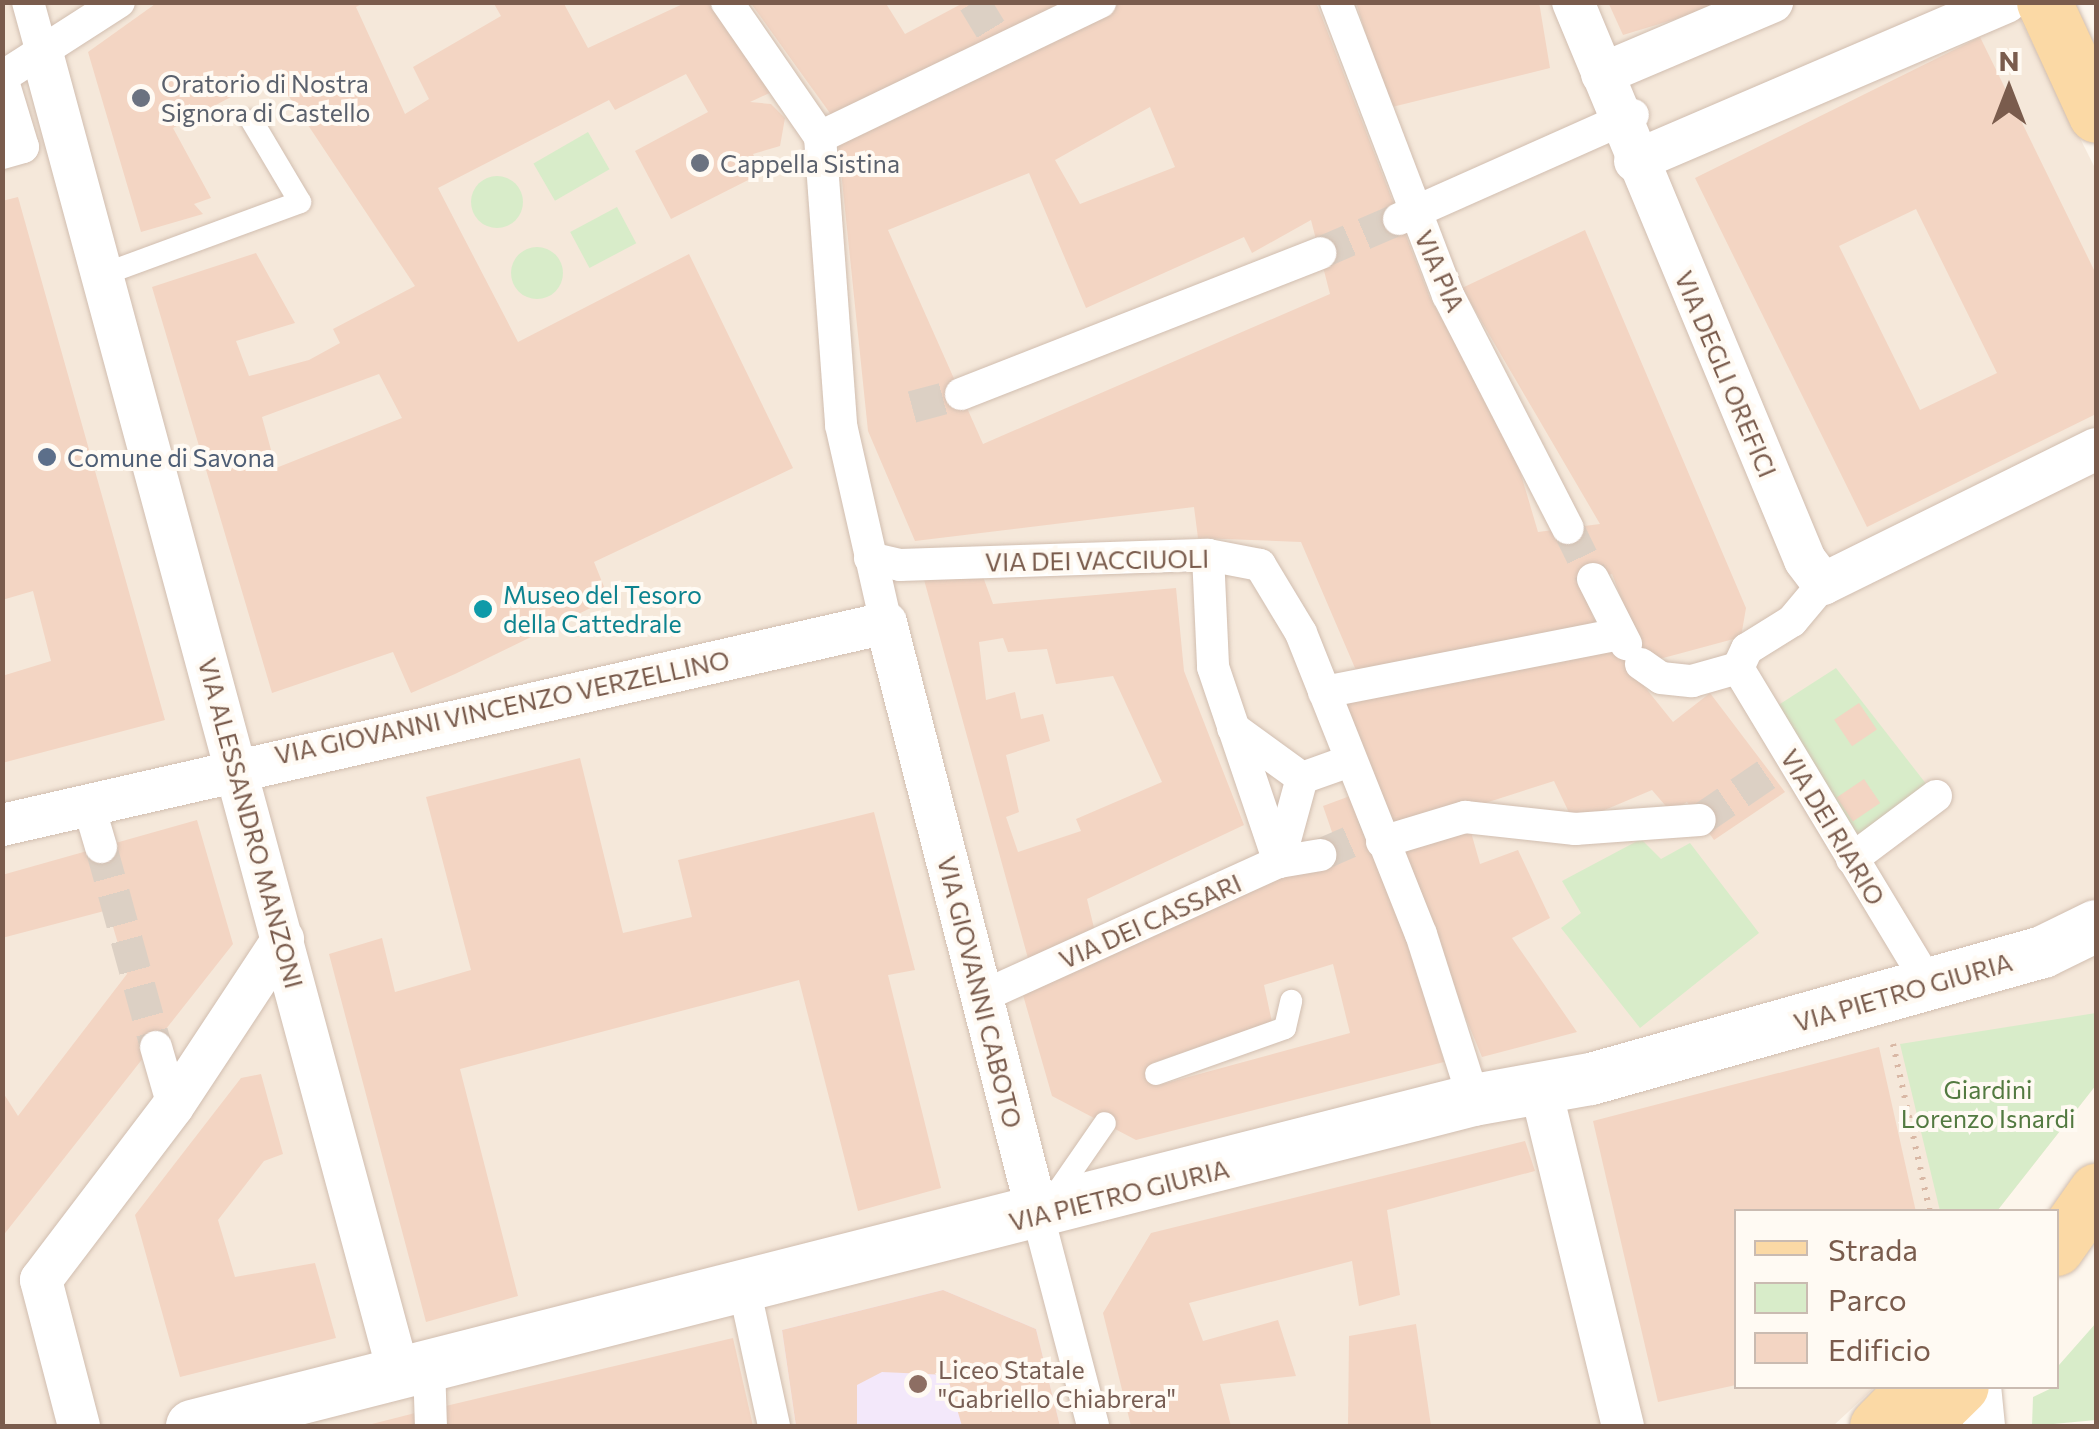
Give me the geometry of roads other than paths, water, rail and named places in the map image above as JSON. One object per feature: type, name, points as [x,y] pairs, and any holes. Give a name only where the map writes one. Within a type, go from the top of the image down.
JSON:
[{"type":"main road","points":[[2044,2],[2096,115]]},
{"type":"main road","points":[[2059,1244],[2096,1191]]},
{"type":"main road","points":[[1876,1426],[1913,1389]]},
{"type":"main road","points":[[1920,1426],[1958,1389]]},
{"type":"street","name":"VIA ALESSANDRO MANZONI","points":[[28,2],[283,939],[413,1367]]},
{"type":"street","points":[[2,153],[22,147],[2,78],[119,2]]},
{"type":"street","points":[[727,2],[820,137],[999,46],[1100,2]]},
{"type":"street","name":"VIA PIA","points":[[1336,2],[1406,216],[1568,528]]},
{"type":"street","points":[[1574,2],[1602,74],[1772,2]]},
{"type":"street","points":[[1635,161],[2006,2]]},
{"type":"street","name":"VIA DEGLI OREFICI","points":[[1602,74],[1627,118],[1635,161],[1823,584]]},
{"type":"street","points":[[1406,216],[1627,118]]},
{"type":"street","name":"VIA GIOVANNI CABOTO","points":[[820,137],[841,425],[886,623],[1093,1426]]},
{"type":"street","points":[[961,394],[1320,253]]},
{"type":"street","points":[[1592,578],[1628,647],[1661,678],[1692,681],[1738,668],[1747,649],[1792,620],[1823,584],[2096,449]]},
{"type":"street","points":[[1208,555],[1213,668],[1279,862]]},
{"type":"street","name":"VIA DEI VACCIUOLI","points":[[870,558],[900,565],[1208,555],[1260,565],[1324,692],[1474,1100]]},
{"type":"street","name":"VIA GIOVANNI VINCENZO VERZELLINO","points":[[2,824],[235,766],[886,623]]},
{"type":"street","points":[[1324,692],[1628,647]]},
{"type":"street","name":"VIA DEI RIARIO","points":[[1738,668],[1780,764],[1852,859],[1929,984]]},
{"type":"street","points":[[1234,728],[1302,778]]},
{"type":"street","points":[[1302,778],[1347,762]]},
{"type":"street","points":[[1279,862],[1302,778]]},
{"type":"street","points":[[1852,859],[1936,796]]},
{"type":"street","points":[[88,802],[101,847]]},
{"type":"street","points":[[1375,838],[1465,817],[1575,830],[1700,820]]},
{"type":"street","name":"VIA DEI CASSARI","points":[[984,996],[1279,862],[1320,854]]},
{"type":"street","name":"VIA PIETRO GIURIA","points":[[192,1426],[413,1367],[1038,1216],[1474,1100],[1541,1090],[2043,952],[2096,926]]},
{"type":"street","points":[[79,1426],[41,1280],[173,1106],[283,939]]},
{"type":"street","name":"VIA PIETRO GIURIA","points":[[2043,952],[2096,956]]},
{"type":"street","points":[[156,1047],[173,1106]]},
{"type":"street","points":[[1541,1090],[1623,1426]]},
{"type":"street","points":[[744,1288],[774,1426]]},
{"type":"street","points":[[413,1367],[431,1426]]},
{"type":"street","points":[[1980,1389],[1984,1426]]},
{"type":"lane","points":[[102,275],[300,202],[252,121]]},
{"type":"lane","points":[[1156,1074],[1285,1028],[1291,1002]]},
{"type":"lane","points":[[1038,1216],[1105,1123]]},
{"type":"tunnel","points":[[974,2],[996,38]]},
{"type":"tunnel","points":[[1320,253],[1399,219]]},
{"type":"tunnel","points":[[912,407],[961,394]]},
{"type":"tunnel","points":[[1568,528],[1593,579]]},
{"type":"tunnel","points":[[1700,820],[1770,772]]},
{"type":"tunnel","points":[[1320,855],[1368,834]]},
{"type":"tunnel","points":[[101,847],[156,1047]]},
{"type":"place","name":"Oratorio di Nostra Signora di Castello","points":[[141,98]]},
{"type":"place","name":"Cappella Sistina","points":[[700,163]]},
{"type":"place","name":"Comune di Savona","points":[[47,457]]},
{"type":"place","name":"Museo del Tesoro della Cattedrale","points":[[483,609]]},
{"type":"place","name":"Liceo Statale \"Gabriello Chiabrera\"","points":[[918,1384]]},
{"type":"park label","name":"Giardini Lorenzo Isnardi","points":[[1988,1104]]}]
